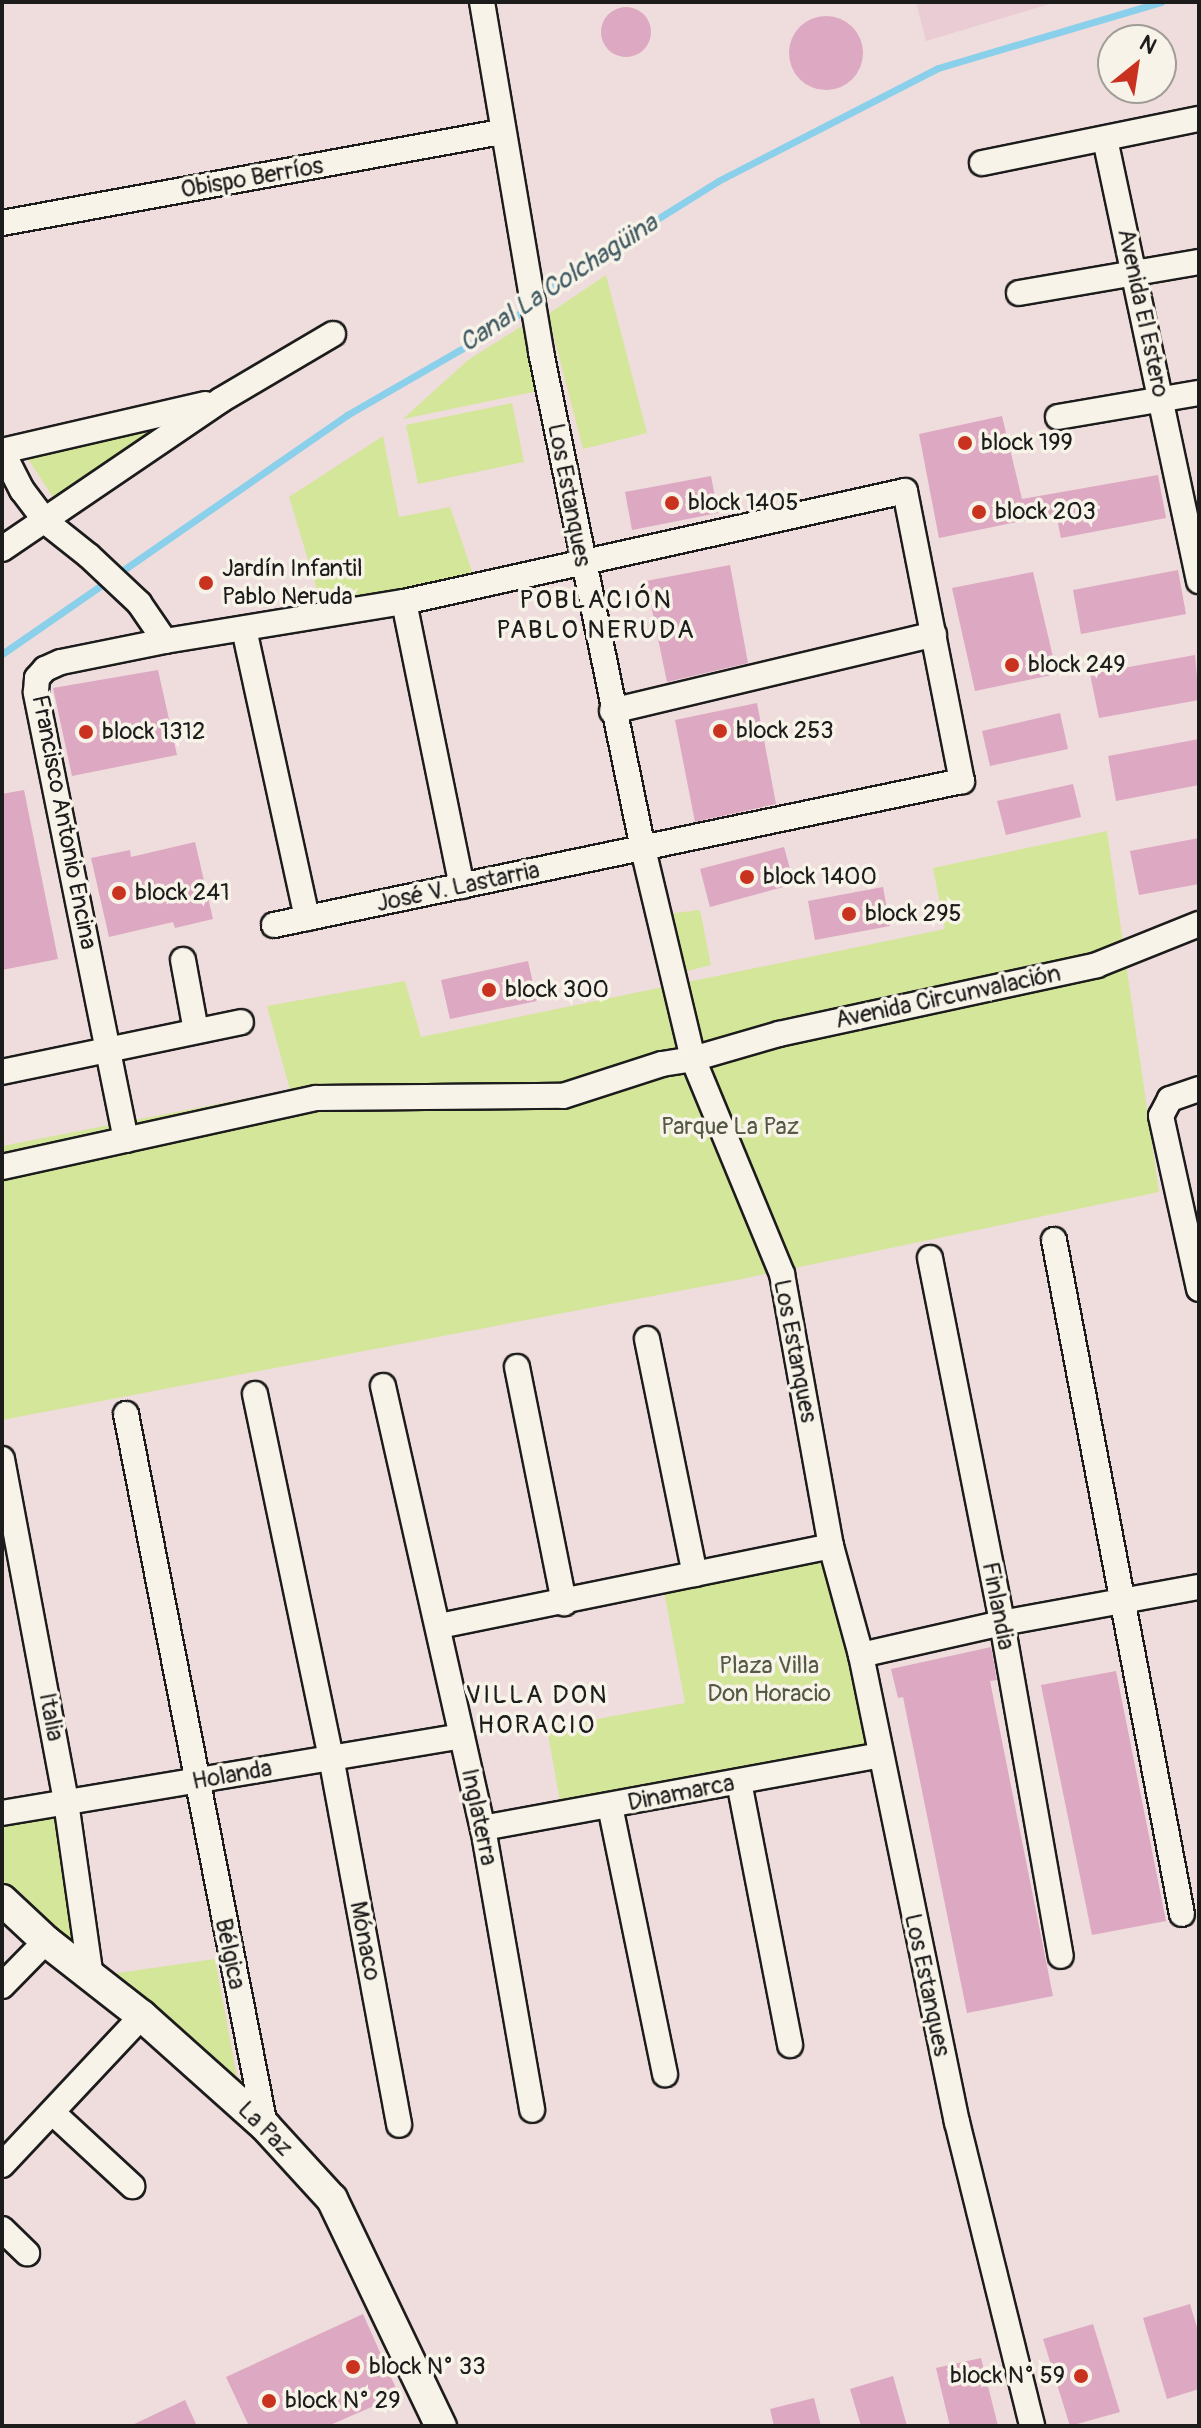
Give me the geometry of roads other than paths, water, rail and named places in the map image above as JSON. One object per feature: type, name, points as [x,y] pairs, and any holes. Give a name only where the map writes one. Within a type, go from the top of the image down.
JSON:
[{"type":"street","name":"Los Estanques","points":[[482,2],[501,132],[530,274],[541,352],[612,711],[643,849],[693,1059],[782,1274],[831,1546],[861,1655],[879,1755],[957,2122],[1032,2426]]},
{"type":"street","points":[[982,163],[1199,119]]},
{"type":"street","name":"Obispo Berríos","points":[[2,223],[501,132]]},
{"type":"street","name":"Avenida El Estero","points":[[1105,139],[1161,400],[1193,519],[1199,581]]},
{"type":"street","points":[[1019,293],[1199,262]]},
{"type":"street","points":[[2,549],[221,400],[333,334]]},
{"type":"street","points":[[1058,417],[1199,393]]},
{"type":"street","points":[[165,641],[139,603],[89,556],[45,521],[22,490],[2,451],[221,400]]},
{"type":"street","name":"Francisco Antonio Encina","points":[[126,1140],[36,692],[37,678],[45,669],[61,662],[165,641],[404,602],[582,560],[905,491],[934,634]]},
{"type":"street","points":[[404,602],[462,886]]},
{"type":"street","points":[[244,629],[307,918]]},
{"type":"street","points":[[612,711],[934,634]]},
{"type":"street","name":"José V. Lastarria","points":[[274,925],[962,781],[934,634]]},
{"type":"street","name":"Avenida Circunvalación","points":[[2,1167],[316,1098],[563,1096],[662,1064],[693,1059],[779,1034],[1097,965],[1199,924]]},
{"type":"street","points":[[183,960],[196,1031]]},
{"type":"street","points":[[2,1072],[241,1022]]},
{"type":"street","points":[[1199,1089],[1170,1099],[1161,1116],[1199,1289]]},
{"type":"street","points":[[1054,1240],[1182,1914]]},
{"type":"street","name":"Finlandia","points":[[930,1258],[1002,1623],[1061,1956]]},
{"type":"street","points":[[647,1339],[695,1574]]},
{"type":"street","points":[[517,1367],[564,1603]]},
{"type":"street","name":"Inglaterra","points":[[383,1386],[483,1828],[532,2110]]},
{"type":"street","name":"Mónaco","points":[[255,1394],[331,1757],[399,2125]]},
{"type":"street","name":"Bélgica","points":[[126,1414],[195,1781],[265,2126]]},
{"type":"street","name":"Italia","points":[[2,1459],[66,1802],[91,1977]]},
{"type":"street","points":[[439,1626],[564,1603],[831,1546]]},
{"type":"street","points":[[861,1655],[1002,1623],[1199,1587]]},
{"type":"street","name":"Holanda","points":[[2,1813],[462,1736]]},
{"type":"street","name":"Dinamarca","points":[[483,1828],[879,1755]]},
{"type":"street","points":[[739,1782],[790,2045]]},
{"type":"street","points":[[610,1806],[665,2074]]},
{"type":"street","name":"La Paz","points":[[2,1900],[46,1941],[142,2016],[265,2126],[332,2199],[441,2426]]},
{"type":"street","points":[[2,1986],[46,1941]]},
{"type":"street","points":[[2,2165],[142,2016]]},
{"type":"street","points":[[53,2113],[132,2186]]},
{"type":"street","points":[[2,2229],[27,2253]]},
{"type":"waterway","name":"Canal La Colchagüina","points":[[536,299],[564,277],[718,181],[938,68],[1161,2]]},
{"type":"waterway","name":"Canal La Colchagüina","points":[[2,654],[347,415],[510,321],[527,307]]},
{"type":"place","name":"block 199","points":[[965,443]]},
{"type":"place","name":"block 1405","points":[[672,503]]},
{"type":"place","name":"block 203","points":[[979,512]]},
{"type":"place","name":"Jardín Infantil Pablo Neruda","points":[[206,583]]},
{"type":"place","name":"block 249","points":[[1012,665]]},
{"type":"place","name":"block 253","points":[[720,731]]},
{"type":"place","name":"block 1312","points":[[86,732]]},
{"type":"place","name":"block 1400","points":[[747,877]]},
{"type":"place","name":"block 241","points":[[119,893]]},
{"type":"place","name":"block 295","points":[[849,914]]},
{"type":"place","name":"block 300","points":[[489,990]]},
{"type":"place","name":"block N° 33","points":[[353,2367]]},
{"type":"place","name":"block N° 59","points":[[1081,2376]]},
{"type":"place","name":"block N° 29","points":[[269,2401]]},
{"type":"district","name":"POBLACIÓN PABLO NERUDA","points":[[596,616]]},
{"type":"district","name":"VILLA DON HORACIO","points":[[537,1711]]},
{"type":"park label","name":"Parque La Paz","points":[[730,1127]]},
{"type":"park label","name":"Plaza Villa Don Horacio","points":[[769,1680]]}]
